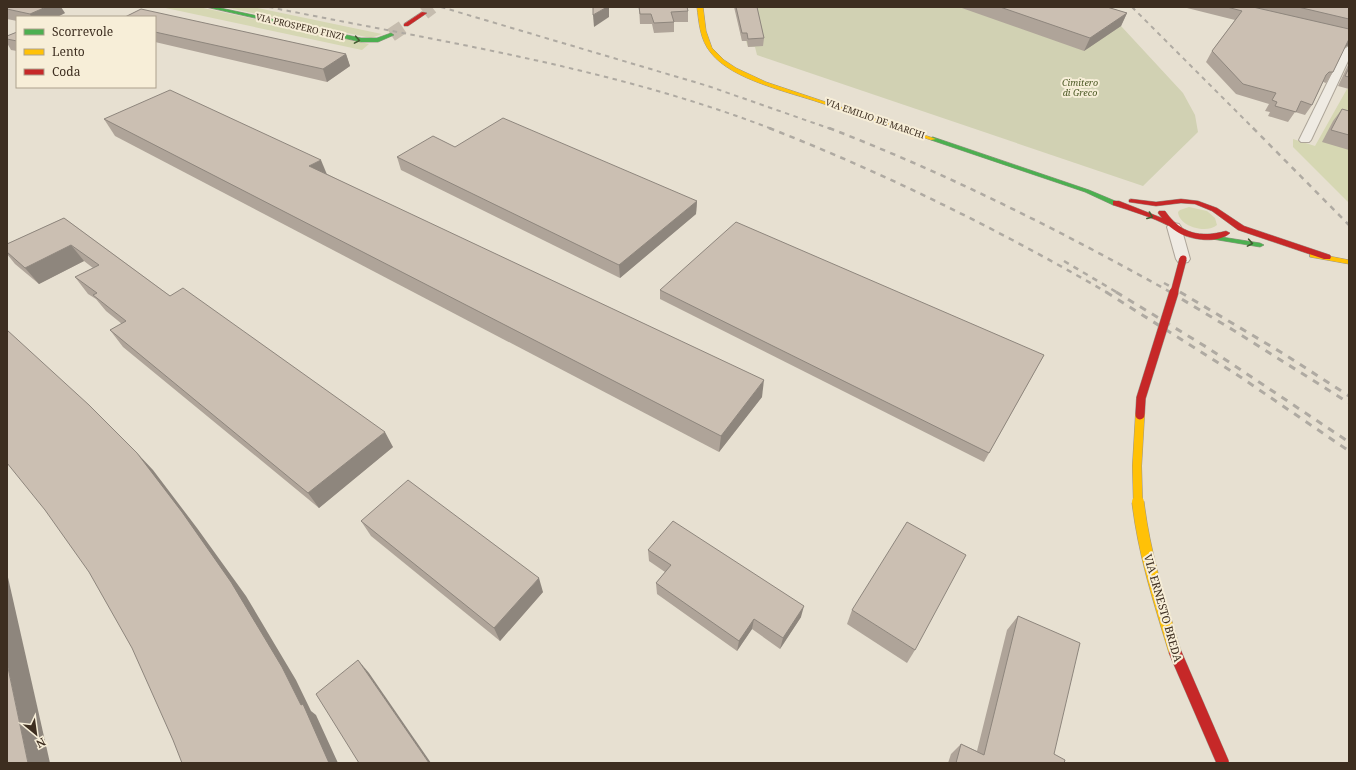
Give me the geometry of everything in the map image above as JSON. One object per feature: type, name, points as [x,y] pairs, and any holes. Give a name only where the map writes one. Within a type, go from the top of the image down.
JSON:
[{"type":"street","name":"VIA PROSPERO FINZI","points":[[208,7],[356,40],[375,41],[391,34]]},
{"type":"street","name":"VIA EMILIO DE MARCHI","points":[[700,7],[709,47],[722,61],[735,69],[778,87],[1087,191],[1172,225],[1186,233],[1345,261]]},
{"type":"street","points":[[406,25],[424,13]]},
{"type":"street","points":[[1305,140],[1349,49]]},
{"type":"street","name":"VIA EMILIO DE MARCHI","points":[[1087,191],[1138,203],[1155,204],[1185,200],[1205,204],[1219,212],[1228,221],[1247,230],[1327,257]]},
{"type":"street","points":[[1168,202],[1163,207],[1162,213],[1172,225]]},
{"type":"street","points":[[1195,246],[1207,237],[1226,233],[1229,228],[1228,221]]},
{"type":"street","name":"VIA ERNESTO BREDA","points":[[1172,225],[1184,252],[1177,284],[1141,398],[1136,459],[1140,516],[1154,582],[1177,660],[1223,763]]},
{"type":"green space","points":[[161,7],[199,7],[369,44],[362,50]]},
{"type":"green space","points":[[224,7],[253,7],[382,34],[371,38]]},
{"type":"green space","name":"Cimitero di Greco","points":[[734,7],[1062,7],[1121,26],[1183,93],[1195,115],[1198,132],[1143,186],[757,55],[755,47],[748,47],[746,41],[742,41]]},
{"type":"green space","points":[[1347,89],[1349,89],[1349,203],[1293,147],[1293,139],[1315,146]]},
{"type":"green space","points":[[1189,207],[1207,211],[1215,218],[1217,225],[1212,228],[1201,229],[1194,228],[1183,222],[1178,212]]},
{"type":"building","points":[[7,7],[46,7],[30,14],[7,9]]},
{"type":"building","points":[[593,7],[607,7],[593,15]]},
{"type":"building","points":[[639,7],[687,7],[688,11],[671,12],[674,22],[654,23],[651,14],[640,14]]},
{"type":"building","points":[[736,7],[757,7],[764,38],[748,39],[747,33],[742,33]]},
{"type":"building","points":[[1000,7],[1107,7],[1127,13],[1090,38]]},
{"type":"building","points":[[1227,7],[1253,7],[1349,29],[1349,39],[1333,72],[1329,72],[1326,75],[1312,105],[1301,101],[1296,112],[1275,106],[1277,102],[1272,100],[1276,93],[1243,84],[1212,51],[1242,11]]},
{"type":"building","points":[[1298,7],[1349,7],[1349,19]]},
{"type":"building","points":[[141,9],[346,54],[323,69],[156,32],[156,16],[127,16]]},
{"type":"building","points":[[16,32],[16,41],[7,39],[7,36]]},
{"type":"building","points":[[1349,68],[1349,77],[1345,76]]},
{"type":"building","points":[[170,90],[321,160],[309,166],[764,380],[721,436],[104,119]]},
{"type":"building","points":[[1342,109],[1349,111],[1349,135],[1331,130]]},
{"type":"building","points":[[503,118],[697,201],[619,265],[397,157],[433,136],[455,147]]},
{"type":"building","points":[[64,218],[170,296],[183,288],[385,432],[308,493],[110,330],[126,321],[93,295],[97,293],[75,277],[99,265],[71,245],[25,268],[7,252],[7,244]]},
{"type":"building","points":[[736,222],[1044,355],[989,453],[660,290]]},
{"type":"building","points":[[7,330],[89,405],[137,453],[182,512],[231,582],[282,667],[301,705],[303,704],[329,763],[182,763],[132,648],[89,572],[45,510],[7,463]]},
{"type":"building","points":[[408,480],[539,578],[494,628],[361,521]]},
{"type":"building","points":[[673,521],[804,606],[783,638],[754,619],[739,641],[656,583],[671,565],[648,550]]},
{"type":"building","points":[[907,522],[966,555],[915,650],[852,610]]},
{"type":"building","points":[[1018,616],[1080,643],[1054,754],[1065,760],[1064,763],[956,763],[961,744],[984,755]]},
{"type":"building","points":[[358,660],[429,763],[359,763],[316,694]]},
{"type":"building","points":[[7,663],[28,763],[7,763]]},
{"type":"tunnel","points":[[424,13],[432,7]]},
{"type":"tunnel","points":[[391,35],[406,25]]},
{"type":"railway","points":[[269,7],[460,44],[586,72],[711,107],[772,129]]},
{"type":"railway","points":[[441,7],[708,86],[831,129]]},
{"type":"railway","points":[[1132,7],[1253,128]]},
{"type":"railway","points":[[769,128],[856,164],[942,204],[1026,247],[1108,293]]},
{"type":"railway","points":[[829,128],[917,164],[1004,204],[1172,293]]},
{"type":"railway","points":[[1253,128],[1349,225]]},
{"type":"railway","points":[[1064,261],[1118,293]]},
{"type":"railway","points":[[1164,283],[1182,293]]},
{"type":"railway","points":[[1106,292],[1236,374],[1349,451]]},
{"type":"railway","points":[[1116,292],[1208,348],[1349,442]]},
{"type":"railway","points":[[1170,292],[1349,403]]},
{"type":"railway","points":[[1180,292],[1284,354],[1349,396]]},
{"type":"traffic: fast","points":[[209,7],[361,40],[378,40],[391,35]]},
{"type":"traffic: fast","points":[[933,139],[1087,191],[1116,203]]},
{"type":"traffic: fast","points":[[1212,237],[1260,245]]},
{"type":"traffic: slow","points":[[700,7],[707,43],[713,53],[722,62],[734,69],[764,83],[933,139]]},
{"type":"traffic: slow","points":[[1313,255],[1349,262]]},
{"type":"traffic: slow","points":[[1140,415],[1137,466],[1137,491],[1140,516],[1150,567],[1175,652]]},
{"type":"traffic: jam","points":[[406,25],[424,13]]},
{"type":"traffic: jam","points":[[1131,201],[1156,204],[1181,201],[1196,202],[1209,207],[1241,228],[1327,257]]},
{"type":"traffic: jam","points":[[1116,203],[1170,224]]},
{"type":"traffic: jam","points":[[1162,213],[1174,227],[1190,235],[1208,237],[1226,233]]},
{"type":"traffic: jam","points":[[1140,415],[1141,398],[1177,284],[1183,259]]},
{"type":"traffic: jam","points":[[1175,652],[1223,763]]}]
